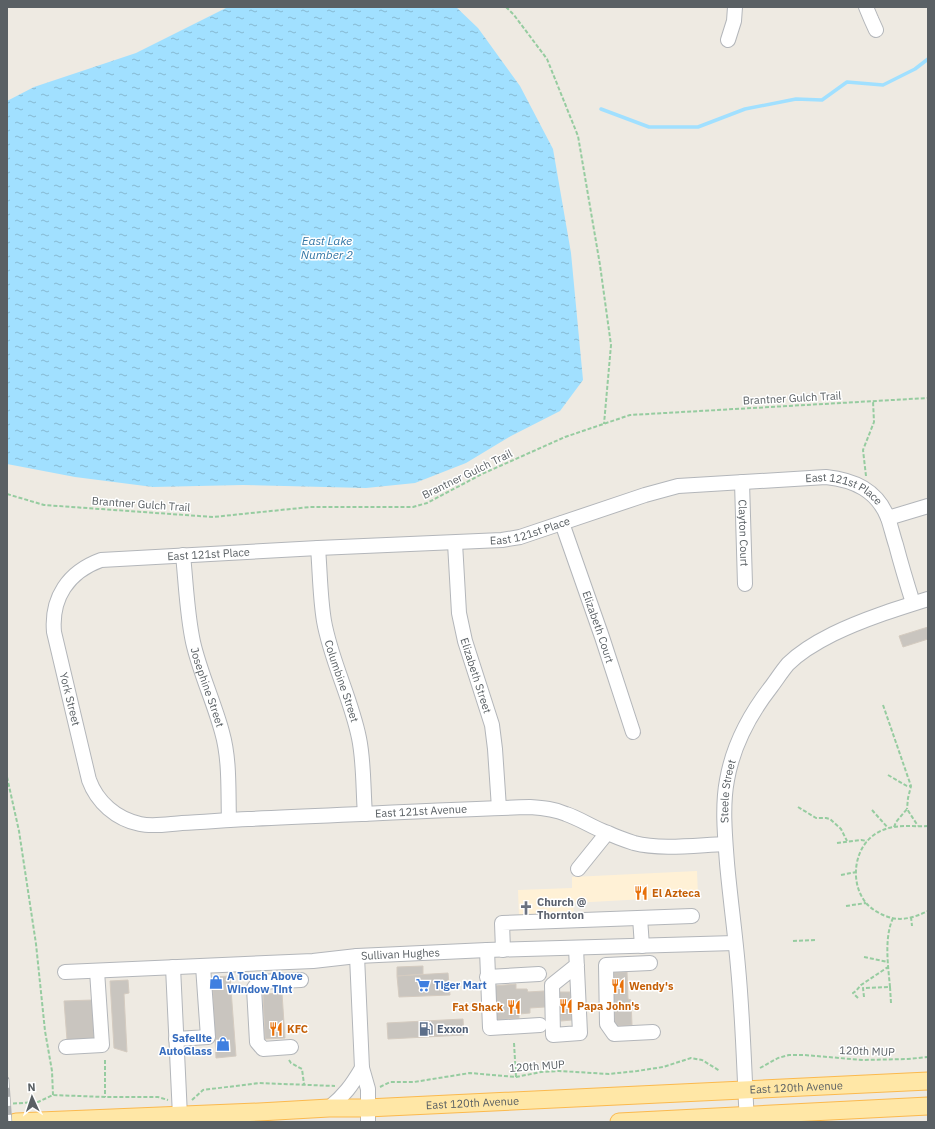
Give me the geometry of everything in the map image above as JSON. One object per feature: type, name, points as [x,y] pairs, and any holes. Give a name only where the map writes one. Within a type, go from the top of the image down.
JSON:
[{"type":"main road","name":"East 120th Avenue","points":[[16,1122],[180,1116],[329,1108],[368,1115],[745,1090],[928,1081]]},
{"type":"main road","points":[[619,1122],[747,1119],[928,1106]]},
{"type":"street","points":[[728,40],[734,21],[735,7]]},
{"type":"street","points":[[866,7],[876,30]]},
{"type":"street","name":"East 121st Place","points":[[68,581],[78,571],[101,560],[183,554],[502,540],[520,537],[645,495],[678,486],[826,477],[839,478],[852,482],[867,490],[880,504],[888,518],[913,603]]},
{"type":"street","name":"Clayton Court","points":[[742,482],[746,584]]},
{"type":"street","points":[[888,518],[928,506]]},
{"type":"street","name":"Elizabeth Court","points":[[562,523],[602,637],[633,732]]},
{"type":"street","name":"Elizabeth Street","points":[[455,542],[459,613],[465,641],[492,725],[496,750],[499,808]]},
{"type":"street","name":"Columbine Street","points":[[318,548],[324,620],[330,644],[354,718],[362,752],[365,814]]},
{"type":"street","name":"Josephine Street","points":[[183,554],[193,642],[199,665],[222,733],[227,762],[229,820]]},
{"type":"street","name":"York Street","points":[[68,581],[56,602],[53,623],[54,632],[89,780],[95,794],[103,804],[113,812]]},
{"type":"street","name":"Steele Street","points":[[745,1090],[743,1024],[725,844],[724,815],[726,781],[741,735],[756,708],[788,664],[816,643],[873,617],[928,598]]},
{"type":"street","name":"East 121st Avenue","points":[[113,812],[135,822],[151,825],[530,806],[555,810],[567,814],[608,833],[634,842],[657,846],[725,844]]},
{"type":"street","points":[[578,869],[608,833]]},
{"type":"street","points":[[503,950],[502,923],[692,916]]},
{"type":"street","points":[[640,918],[642,946]]},
{"type":"street","name":"Sullivan Hughes","points":[[65,972],[313,961],[357,956],[486,950],[735,943]]},
{"type":"street","points":[[576,948],[577,965],[580,1033],[553,1034],[552,985],[577,965]]},
{"type":"street","points":[[486,950],[490,1028],[540,1025]]},
{"type":"street","points":[[357,956],[362,1068],[368,1089],[368,1115]]},
{"type":"street","points":[[650,963],[606,965],[607,1024],[614,1034],[653,1032]]},
{"type":"street","points":[[176,1038],[208,1037],[203,966]]},
{"type":"street","points":[[173,967],[180,1116]]},
{"type":"street","points":[[66,1047],[102,1046],[97,970]]},
{"type":"street","points":[[488,977],[539,974]]},
{"type":"street","points":[[290,1053],[263,1049],[257,1042],[254,988],[259,982],[301,980]]},
{"type":"street","points":[[329,1108],[348,1090],[362,1068]]},
{"type":"street","points":[[745,1090],[747,1119]]},
{"type":"path","points":[[506,7],[514,15],[547,59],[578,136],[600,265],[611,345],[604,424]]},
{"type":"path","name":"Brantner Gulch Trail","points":[[7,494],[44,505],[213,517],[310,507],[413,507],[427,503],[482,474],[558,440],[630,415],[928,398]]},
{"type":"path","points":[[867,490],[863,450],[874,422],[873,401]]},
{"type":"path","points":[[883,705],[911,786],[907,809],[896,822],[894,827]]},
{"type":"path","points":[[888,775],[906,786],[911,786]]},
{"type":"path","points":[[7,777],[19,831],[36,944],[45,1031],[52,1071],[53,1095]]},
{"type":"path","points":[[798,807],[816,818],[830,819],[841,829],[846,841]]},
{"type":"path","points":[[907,809],[918,826]]},
{"type":"path","points":[[872,810],[888,828]]},
{"type":"path","points":[[928,826],[899,826],[877,832],[867,840],[858,857],[856,872],[858,889],[866,903],[878,912],[893,918],[903,919],[928,911]]},
{"type":"path","points":[[837,843],[867,840]]},
{"type":"path","points":[[841,875],[856,872]]},
{"type":"path","points":[[846,906],[866,903]]},
{"type":"path","points":[[911,917],[912,926]]},
{"type":"path","points":[[891,1003],[888,944],[890,923],[893,918]]},
{"type":"path","points":[[793,940],[815,940]]},
{"type":"path","points":[[864,957],[888,962]]},
{"type":"path","points":[[858,998],[853,993],[861,985],[888,967]]},
{"type":"path","points":[[864,997],[864,988],[890,987]]},
{"type":"path","points":[[514,1043],[516,1076]]},
{"type":"path","points":[[290,1053],[291,1063],[302,1069],[304,1084]]},
{"type":"path","name":"120th MUP","points":[[760,1068],[778,1058],[789,1055],[863,1060],[928,1058]]},
{"type":"path","name":"120th MUP","points":[[377,1090],[382,1085],[390,1082],[414,1082],[470,1073],[516,1076],[559,1071],[604,1074],[663,1067],[691,1058],[702,1060],[720,1071]]},
{"type":"path","points":[[105,1060],[105,1097]]},
{"type":"shaded area","points":[[697,871],[698,896],[573,903],[574,913],[519,916],[518,890],[572,888],[572,877]]},
{"type":"water","name":"East Lake Number 2","points":[[228,7],[456,7],[478,28],[520,86],[553,149],[571,253],[583,380],[560,411],[511,436],[466,463],[415,483],[366,488],[243,485],[153,487],[75,477],[7,464],[7,101],[34,87],[136,53]]},
{"type":"building","points":[[928,627],[928,639],[903,647],[899,636]]},
{"type":"building","points":[[423,966],[423,974],[397,976],[397,967]]},
{"type":"building","name":"Wendy's","points":[[627,972],[628,999],[631,1000],[632,1025],[615,1026],[609,973]]},
{"type":"building","name":"Tiger Mart","points":[[448,973],[450,995],[399,997],[397,976]]},
{"type":"building","points":[[230,976],[236,1056],[216,1058],[212,977]]},
{"type":"building","points":[[128,980],[129,993],[124,994],[127,1052],[114,1048],[110,981]]},
{"type":"building","points":[[516,984],[516,989],[527,989],[528,992],[544,991],[545,1007],[530,1008],[530,1013],[519,1014],[519,1018],[495,1020],[494,986]]},
{"type":"building","name":"Papa John's","points":[[559,992],[570,992],[572,1020],[561,1021]]},
{"type":"building","points":[[282,993],[285,1038],[265,1039],[263,994]]},
{"type":"building","points":[[92,1000],[94,1039],[67,1040],[64,1001]]},
{"type":"building","name":"Exxon","points":[[463,1019],[464,1035],[388,1039],[387,1023]]},
{"type":"waterway","points":[[601,109],[649,127],[698,127],[745,109],[796,99],[822,100],[847,82],[883,85],[915,69],[928,59]]},
{"type":"railway","points":[[7,1079],[10,1122]]},
{"type":"place","name":"El Azteca","points":[[641,893]]},
{"type":"place","name":"Church @ Thornton","points":[[526,908]]},
{"type":"place","name":"A Touch Above Window Tint","points":[[216,982]]},
{"type":"place","name":"Tiger Mart","points":[[423,985]]},
{"type":"place","name":"Wendy's","points":[[618,986]]},
{"type":"place","name":"Papa John's","points":[[566,1006]]},
{"type":"place","name":"Fat Shack","points":[[514,1007]]},
{"type":"place","name":"KFC","points":[[276,1029]]},
{"type":"place","name":"Exxon","points":[[426,1029]]},
{"type":"place","name":"Safelite AutoGlass","points":[[223,1044]]}]
